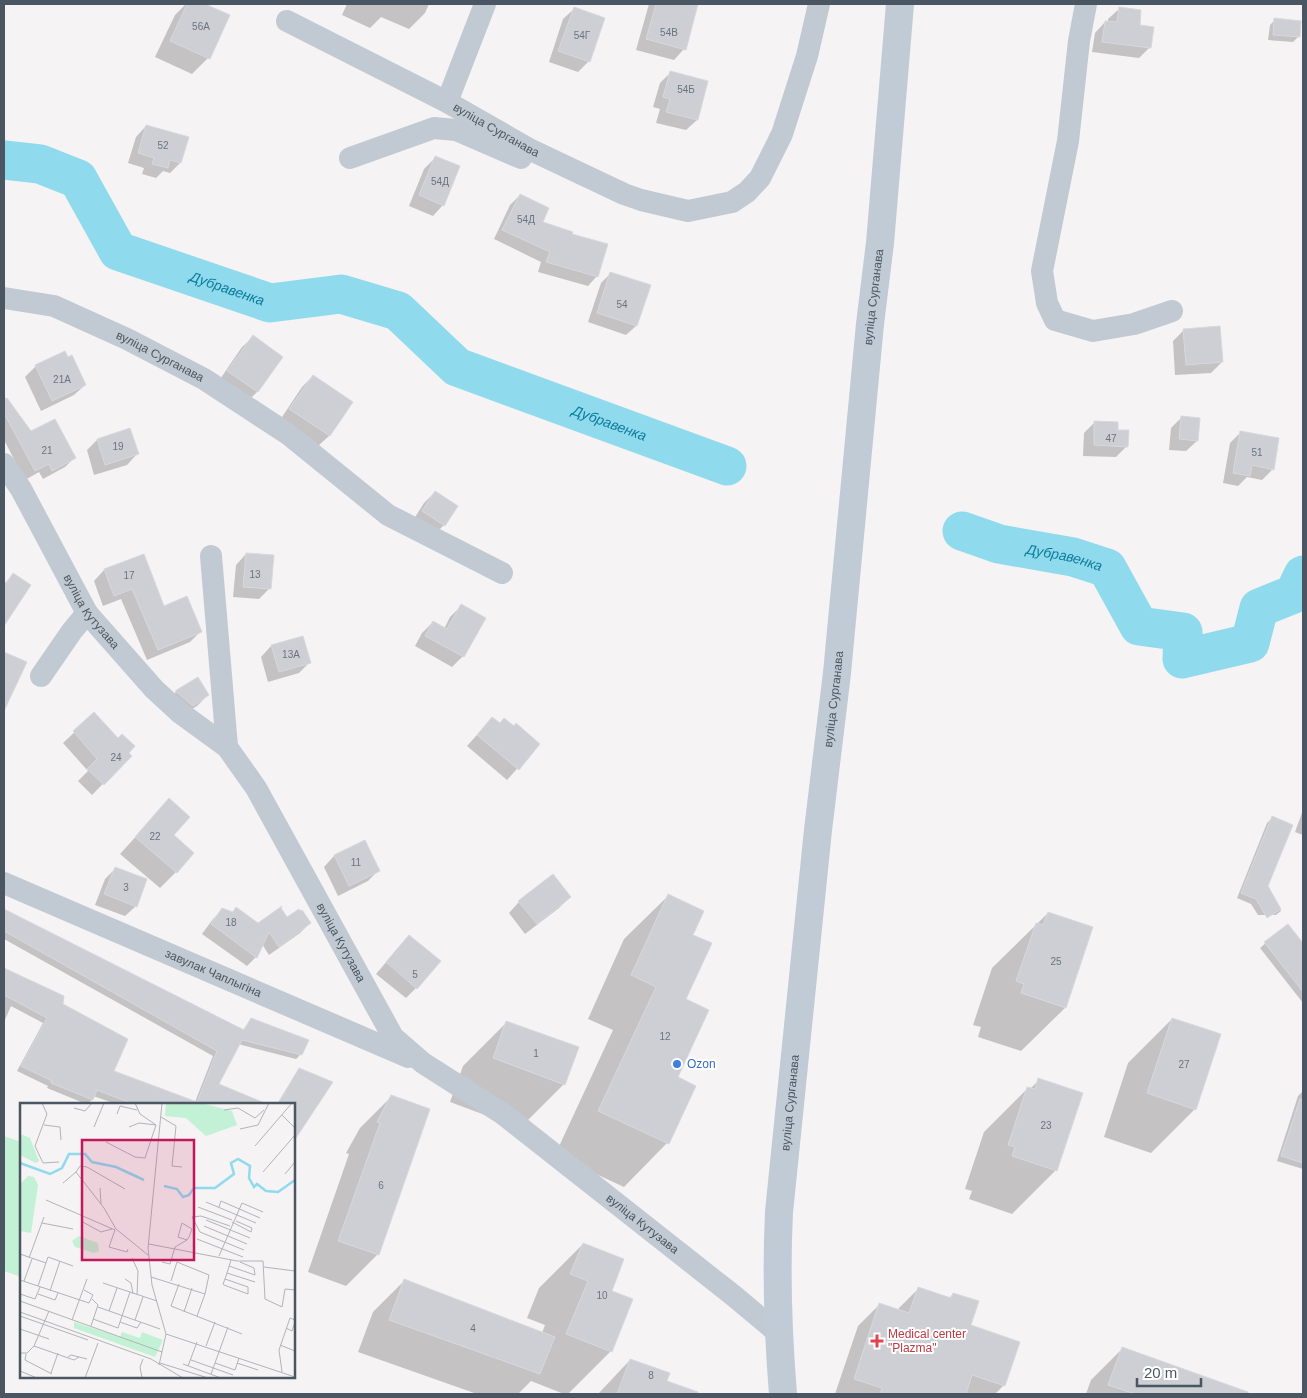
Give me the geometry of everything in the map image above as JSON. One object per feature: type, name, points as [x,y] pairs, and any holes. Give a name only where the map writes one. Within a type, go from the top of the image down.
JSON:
[{"type":"main road","name":"вуліца Сурганава","points":[[783,1394],[778,1333],[776,1257],[779,1212],[818,830],[838,664],[869,334],[880,243],[900,4]]},
{"type":"street","points":[[447,102],[485,4]]},
{"type":"street","name":"вуліца Сурганава","points":[[287,21],[447,102],[531,150],[560,164],[641,200],[688,211],[732,202],[747,192],[760,178],[782,134],[807,56],[819,4]]},
{"type":"street","points":[[1086,4],[1078,41],[1068,141],[1042,270],[1047,303],[1055,320],[1093,330],[1134,324],[1172,311]]},
{"type":"street","points":[[350,158],[434,128],[456,130],[534,164],[560,164]]},
{"type":"street","name":"вуліца Сурганава","points":[[4,298],[54,306],[127,339],[204,379],[288,434],[388,515],[502,573]]},
{"type":"street","name":"вуліца Кутузава","points":[[4,464],[21,489],[87,613],[154,689],[178,712],[227,747],[256,788],[393,1037],[423,1063],[503,1114],[778,1333]]},
{"type":"street","points":[[211,556],[227,747]]},
{"type":"street","points":[[41,676],[72,630],[87,613]]},
{"type":"street","name":"завулак Чаплыгіна","points":[[4,883],[423,1063]]},
{"type":"green space","points":[[4,1136],[20,1142],[20,1277],[4,1271]]},
{"type":"building","points":[[187,4],[205,4],[230,15],[210,59],[170,41]]},
{"type":"building","points":[[656,4],[698,4],[686,50],[646,39]]},
{"type":"building","points":[[574,7],[605,18],[590,62],[558,51]]},
{"type":"building","points":[[1119,7],[1141,10],[1140,25],[1154,27],[1151,48],[1102,42],[1105,21],[1117,22]]},
{"type":"building","points":[[1274,18],[1301,21],[1300,37],[1273,35]]},
{"type":"building","points":[[670,71],[708,81],[698,120],[666,112],[670,99],[663,97]]},
{"type":"building","points":[[146,125],[189,137],[181,163],[170,160],[168,168],[152,164],[154,158],[138,153]]},
{"type":"building","points":[[435,156],[460,166],[444,206],[419,195]]},
{"type":"building","points":[[520,194],[549,208],[543,222],[573,232],[572,234],[608,244],[598,277],[546,262],[550,252],[502,230]]},
{"type":"building","points":[[610,272],[651,285],[637,326],[597,313]]},
{"type":"building","points":[[1220,326],[1223,362],[1186,365],[1183,329]]},
{"type":"building","points":[[253,335],[283,357],[258,392],[227,371]]},
{"type":"building","points":[[65,351],[68,357],[72,355],[86,385],[52,401],[35,365]]},
{"type":"building","points":[[313,375],[353,402],[330,436],[289,409]]},
{"type":"building","points":[[7,398],[31,431],[55,419],[76,458],[52,471],[49,464],[35,471],[4,413],[4,400]]},
{"type":"building","points":[[1181,416],[1200,418],[1198,441],[1179,439]]},
{"type":"building","points":[[1094,421],[1118,422],[1118,430],[1129,430],[1128,447],[1094,445]]},
{"type":"building","points":[[130,428],[139,454],[105,465],[97,439]]},
{"type":"building","points":[[1240,431],[1279,438],[1274,470],[1252,465],[1250,476],[1233,473]]},
{"type":"building","points":[[435,491],[458,506],[445,526],[422,511]]},
{"type":"building","points":[[246,553],[274,555],[271,589],[243,587]]},
{"type":"building","points":[[144,554],[164,606],[187,596],[202,632],[158,650],[132,589],[114,596],[104,569]]},
{"type":"building","points":[[13,573],[31,585],[4,626],[4,587]]},
{"type":"building","points":[[461,604],[486,618],[464,657],[425,636],[433,621],[447,629]]},
{"type":"building","points":[[303,636],[311,663],[279,672],[271,645]]},
{"type":"building","points":[[4,652],[27,662],[4,711]]},
{"type":"building","points":[[198,677],[209,695],[193,706],[175,691]]},
{"type":"building","points":[[94,712],[118,738],[122,734],[135,746],[129,753],[132,756],[104,785],[87,769],[97,759],[73,731]]},
{"type":"building","points":[[492,717],[500,723],[504,718],[514,726],[516,723],[540,744],[519,770],[477,735]]},
{"type":"building","points":[[169,798],[190,817],[174,835],[194,853],[177,873],[135,837]]},
{"type":"building","points":[[1272,816],[1293,825],[1268,886],[1281,909],[1267,918],[1256,899],[1241,893]]},
{"type":"building","points":[[365,840],[380,871],[349,886],[334,855]]},
{"type":"building","points":[[115,867],[147,879],[137,907],[104,894]]},
{"type":"building","points":[[553,874],[571,897],[537,924],[518,901]]},
{"type":"building","points":[[668,894],[704,911],[693,935],[712,943],[686,999],[709,1010],[678,1077],[696,1086],[669,1144],[598,1111],[656,987],[631,975]]},
{"type":"building","points":[[282,906],[281,908],[287,917],[299,909],[300,911],[302,910],[311,923],[279,947],[269,932],[257,958],[211,924],[222,908],[233,912],[236,907],[258,923]]},
{"type":"building","points":[[4,909],[244,1030],[251,1018],[309,1040],[302,1055],[242,1040],[219,1084],[265,1103],[130,1103],[97,1090],[93,1100],[51,1083],[52,1081],[21,1066],[47,1018],[4,995],[4,968],[64,996],[63,1004],[128,1039],[114,1071],[197,1102],[217,1051],[4,931]]},
{"type":"building","points":[[1048,912],[1093,927],[1066,1008],[1021,993],[1024,984],[1016,981],[1036,923],[1043,925]]},
{"type":"building","points":[[1288,924],[1303,943],[1303,992],[1264,942]]},
{"type":"building","points":[[409,935],[441,961],[417,989],[386,962]]},
{"type":"building","points":[[1172,1018],[1221,1034],[1196,1110],[1147,1093]]},
{"type":"building","points":[[506,1021],[579,1047],[565,1085],[493,1058]]},
{"type":"building","points":[[299,1068],[333,1082],[295,1139],[295,1103],[279,1103]]},
{"type":"building","points":[[1038,1078],[1083,1093],[1057,1171],[1012,1156],[1015,1147],[1008,1145],[1027,1087],[1035,1089]]},
{"type":"building","points":[[391,1095],[430,1109],[379,1255],[338,1241],[380,1123],[377,1122]]},
{"type":"building","points":[[1300,1099],[1303,1100],[1303,1163],[1281,1156]]},
{"type":"building","points":[[583,1243],[624,1259],[612,1291],[633,1299],[612,1352],[566,1334],[588,1281],[570,1274]]},
{"type":"building","points":[[404,1279],[555,1337],[540,1374],[389,1320]]},
{"type":"building","points":[[918,1287],[951,1298],[953,1293],[979,1301],[971,1325],[1020,1342],[1005,1386],[972,1375],[966,1394],[880,1394],[882,1388],[854,1379],[879,1303],[909,1313]]},
{"type":"building","points":[[1122,1347],[1248,1392],[1248,1394],[1135,1394],[1108,1385]]},
{"type":"building","points":[[630,1359],[670,1373],[667,1381],[698,1392],[698,1394],[617,1394]]},
{"type":"waterway","name":"Дубравенка","points":[[4,160],[40,164],[78,179],[118,251],[270,303],[341,294],[398,311],[457,367],[727,466]]},
{"type":"waterway","name":"Дубравенка","points":[[962,531],[999,544],[1073,557],[1107,568],[1139,626],[1183,632],[1182,659],[1250,643],[1259,608],[1294,594],[1303,575]]},
{"type":"place","name":"Ozon","points":[[677,1064]]},
{"type":"place","name":"Medical center \"Plazma\"","points":[[877,1341]]}]
